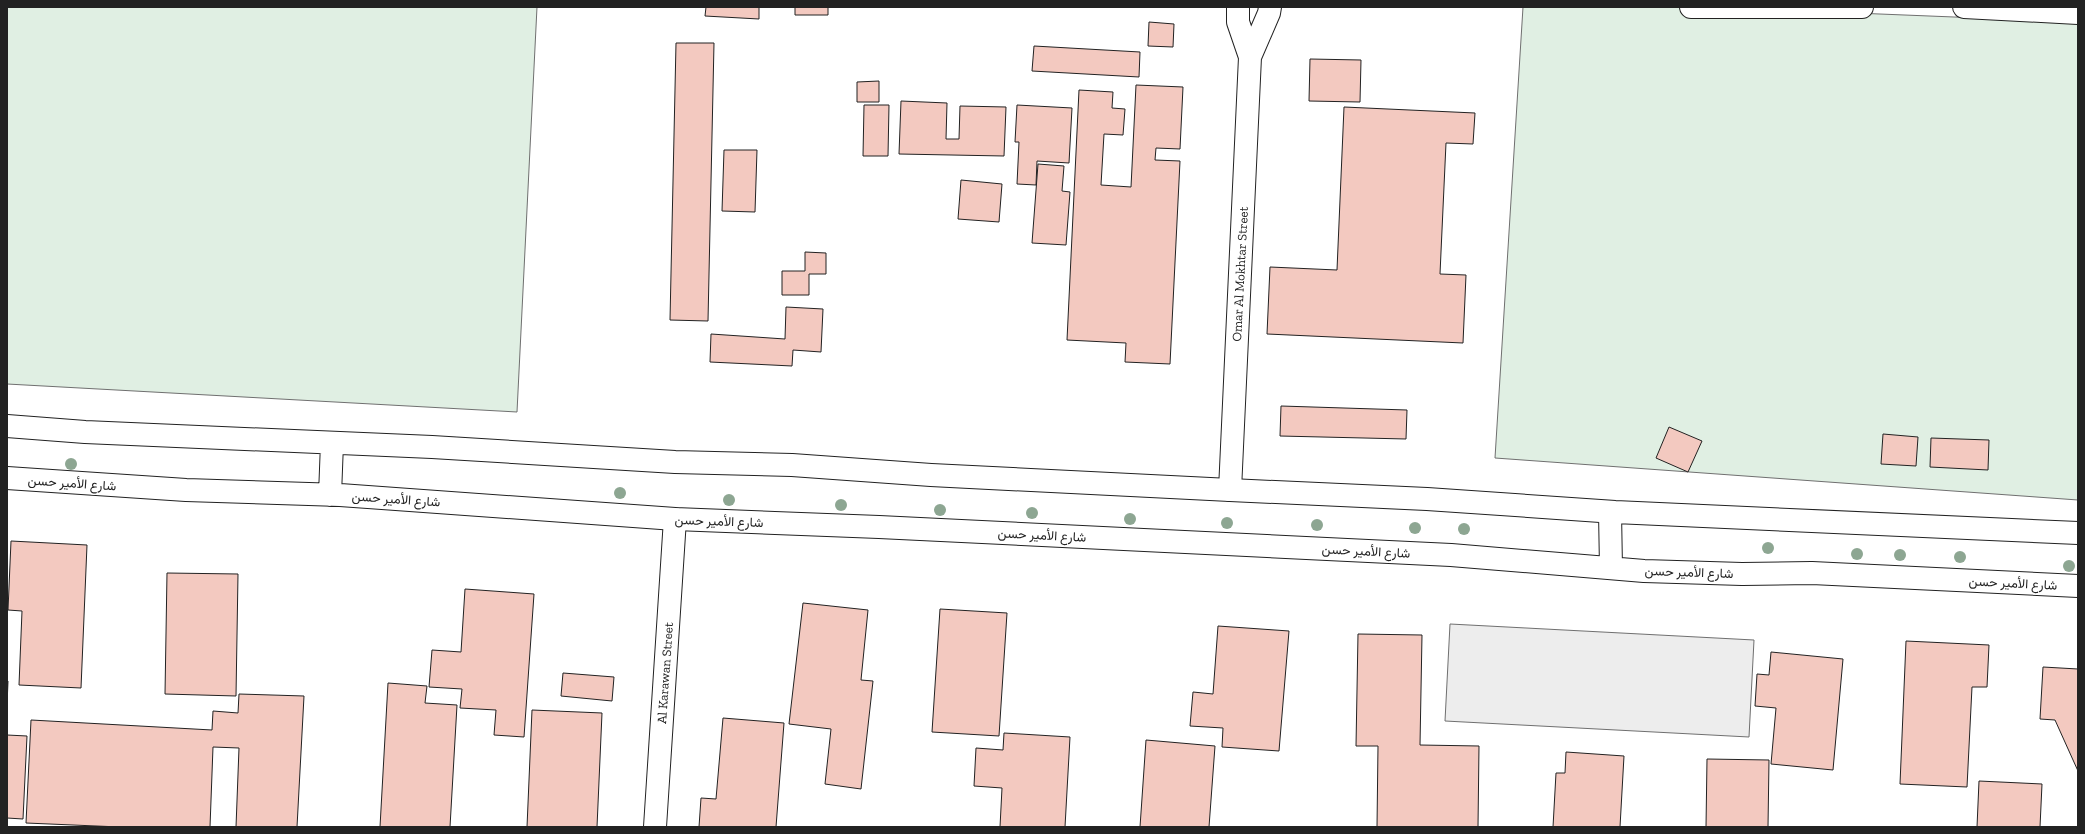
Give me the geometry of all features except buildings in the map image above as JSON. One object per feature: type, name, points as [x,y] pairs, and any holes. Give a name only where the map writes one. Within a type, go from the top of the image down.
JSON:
[{"type":"main road","points":[[1238,7],[1238,22],[1250,57]]},
{"type":"main road","points":[[1250,57],[1269,13],[1270,7]]},
{"type":"main road","points":[[1691,7],[1862,7]]},
{"type":"main road","points":[[1964,7],[2078,13]]},
{"type":"main road","name":"Omar Al Mokhtar Street","points":[[1230,490],[1250,57]]},
{"type":"main road","points":[[7,426],[675,462],[792,465],[931,475],[1428,499],[1610,512],[2078,533]]},
{"type":"main road","points":[[330,495],[332,443]]},
{"type":"main road","name":"شارع الأمير حسن","points":[[7,478],[186,490],[330,495],[515,506],[674,519],[879,527],[1444,555],[1611,568],[1734,574],[1812,574],[2078,586]]},
{"type":"main road","points":[[1610,512],[1611,568]]},
{"type":"main road","name":"Al Karawan Street","points":[[655,827],[674,519]]},
{"type":"green space","points":[[7,7],[537,7],[517,412],[7,384]]},
{"type":"green space","points":[[1523,7],[1706,7],[2078,22],[2078,500],[1495,458]]},
{"type":"shaded area","points":[[1450,624],[1754,640],[1749,737],[1445,721]]}]
